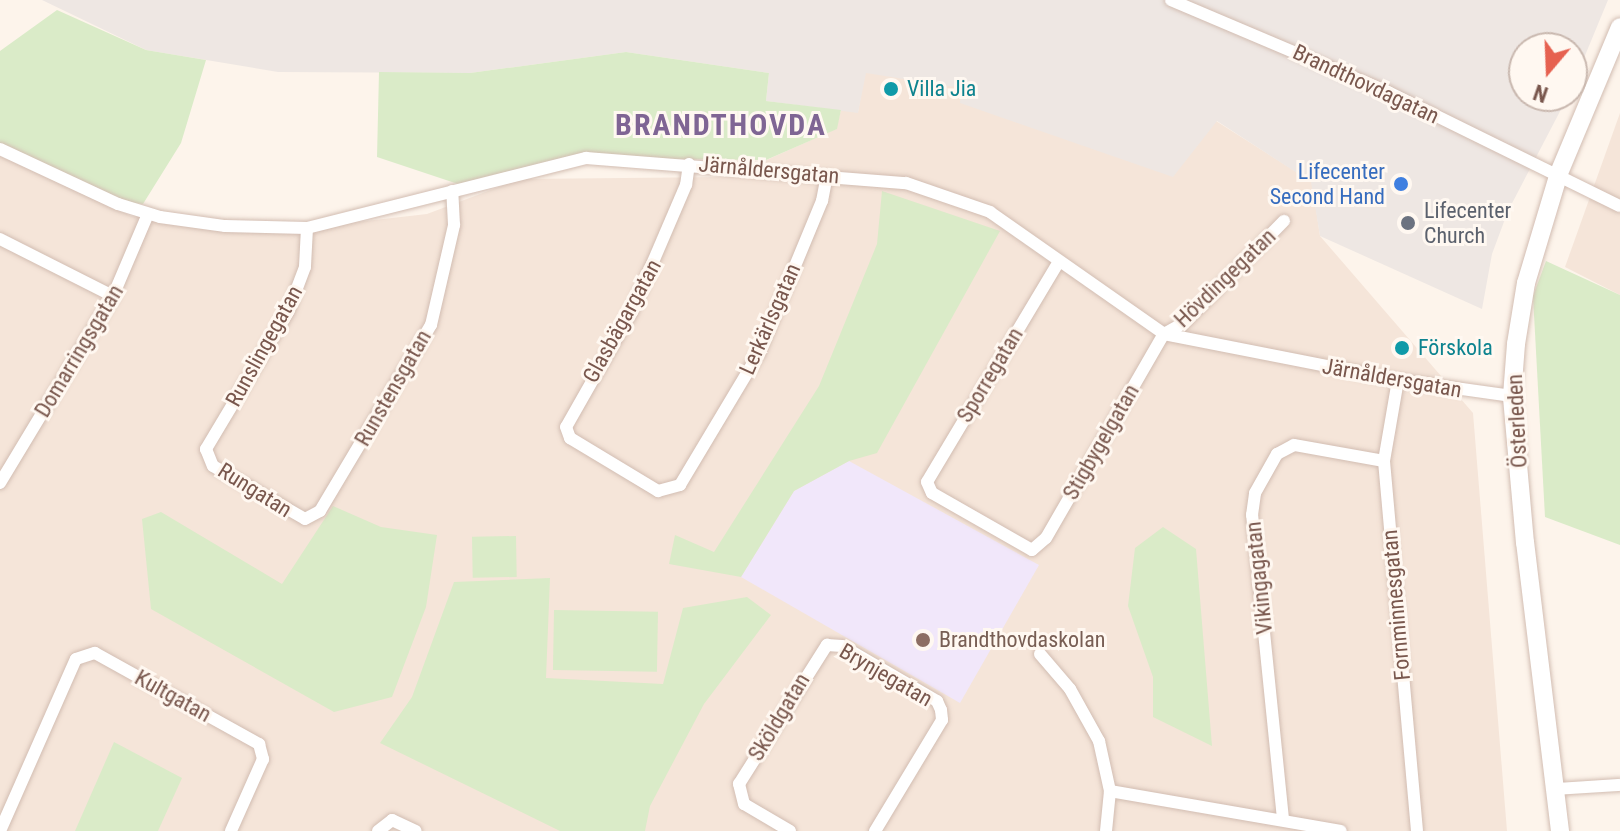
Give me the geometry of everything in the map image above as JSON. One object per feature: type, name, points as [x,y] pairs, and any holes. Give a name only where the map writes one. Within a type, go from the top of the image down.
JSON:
[{"type":"main road","name":"Österleden","points":[[1560,831],[1538,663],[1512,396],[1526,283],[1559,173],[1620,27]]},
{"type":"street","name":"Brandthovdagatan","points":[[1171,0],[1382,89],[1559,173],[1620,206]]},
{"type":"street","name":"Järnåldersgatan","points":[[0,149],[148,214],[225,226],[307,228],[572,159],[689,164],[906,183],[963,199],[990,212],[1058,263],[1164,334],[1398,380],[1512,396]]},
{"type":"street","name":"Glasbägargatan","points":[[667,491],[658,491],[595,453],[567,431],[567,418],[632,311],[660,251],[689,164]]},
{"type":"street","name":"Lerkärlsgatan","points":[[667,491],[680,485],[759,353],[822,201],[827,176]]},
{"type":"street","name":"Runstensgatan","points":[[303,519],[320,511],[431,325],[450,250],[452,191]]},
{"type":"street","name":"Domarringsgatan","points":[[0,483],[113,296],[148,214]]},
{"type":"street","name":"Hövdingegatan","points":[[1164,334],[1184,323],[1284,221]]},
{"type":"street","name":"Runslingegatan","points":[[208,458],[210,440],[297,291],[307,228]]},
{"type":"street","points":[[0,239],[113,296]]},
{"type":"street","name":"Sporregatan","points":[[1037,549],[1025,549],[930,488],[931,472],[1058,263]]},
{"type":"street","name":"Stigbygelgatan","points":[[1037,549],[1164,334]]},
{"type":"street","name":"Fornminnesgatan","points":[[1398,380],[1384,461],[1417,831]]},
{"type":"street","name":"Vikingagatan","points":[[1283,819],[1252,515],[1255,493],[1285,447],[1384,461]]},
{"type":"street","name":"Rungatan","points":[[208,458],[303,519]]},
{"type":"street","name":"Brynjegatan","points":[[826,646],[842,646],[937,701],[941,712],[942,720],[875,831]]},
{"type":"street","name":"Sköldgatan","points":[[790,831],[744,804],[738,792],[826,646]]},
{"type":"street","name":"Kultgatan","points":[[0,831],[81,655],[95,653],[260,750],[263,759],[231,831]]},
{"type":"street","points":[[1040,654],[1090,719],[1110,791],[1106,831]]},
{"type":"street","points":[[1556,789],[1620,785]]},
{"type":"street","points":[[1110,791],[1341,831]]},
{"type":"street","points":[[378,831],[388,821],[416,831]]},
{"type":"shaded area","points":[[42,0],[1608,0],[1588,48],[1588,32],[1508,32],[1508,112],[1560,112],[1508,211],[1492,254],[1482,309],[1320,236],[1311,182],[1217,121],[1173,177],[960,103],[961,88],[866,73],[858,113],[766,101],[769,73],[626,52],[470,73],[278,72],[146,50]]},
{"type":"shaded area","points":[[865,72],[1216,121],[1312,182],[1320,236],[1473,413],[1507,831],[0,831],[0,156],[131,216],[270,232],[427,214],[520,179],[728,177],[836,129],[841,110],[858,112]]},
{"type":"shaded area","points":[[1620,113],[1620,295],[1565,267]]},
{"type":"shaded area","name":"Brandthovdaskolan","points":[[849,461],[1039,565],[960,703],[741,577],[794,491]]},
{"type":"green space","points":[[57,10],[146,50],[206,60],[181,143],[143,204],[114,201],[0,149],[0,51]]},
{"type":"green space","points":[[626,52],[769,73],[766,101],[841,110],[837,129],[766,160],[579,158],[464,186],[377,157],[379,72],[470,73]]},
{"type":"green space","points":[[882,191],[1000,231],[877,453],[849,461],[794,491],[741,577],[669,564],[675,535],[714,552],[819,386],[877,244]]},
{"type":"green space","points":[[1546,261],[1620,295],[1620,545],[1545,517],[1533,296]]},
{"type":"green space","points":[[333,506],[381,527],[437,535],[426,607],[392,697],[334,712],[151,609],[142,519],[161,512],[282,584]]},
{"type":"green space","points":[[1163,527],[1196,549],[1212,746],[1153,717],[1153,677],[1128,606],[1135,548]]},
{"type":"green space","points":[[516,536],[517,577],[473,578],[472,537]]},
{"type":"green space","points":[[550,578],[546,678],[663,684],[683,608],[747,597],[771,615],[704,704],[650,806],[645,831],[560,831],[380,743],[412,697],[454,582]]},
{"type":"green space","points":[[554,610],[658,612],[657,672],[553,670]]},
{"type":"green space","points":[[114,742],[182,778],[158,831],[75,831]]},
{"type":"place","name":"Villa Jia","points":[[891,89]]},
{"type":"place","name":"Lifecenter Second Hand","points":[[1401,184]]},
{"type":"place","name":"Lifecenter Church","points":[[1408,223]]},
{"type":"place","name":"Förskola","points":[[1402,348]]},
{"type":"place","name":"Brandthovdaskolan","points":[[923,640]]},
{"type":"district","name":"BRANDTHOVDA","points":[[721,125]]}]
